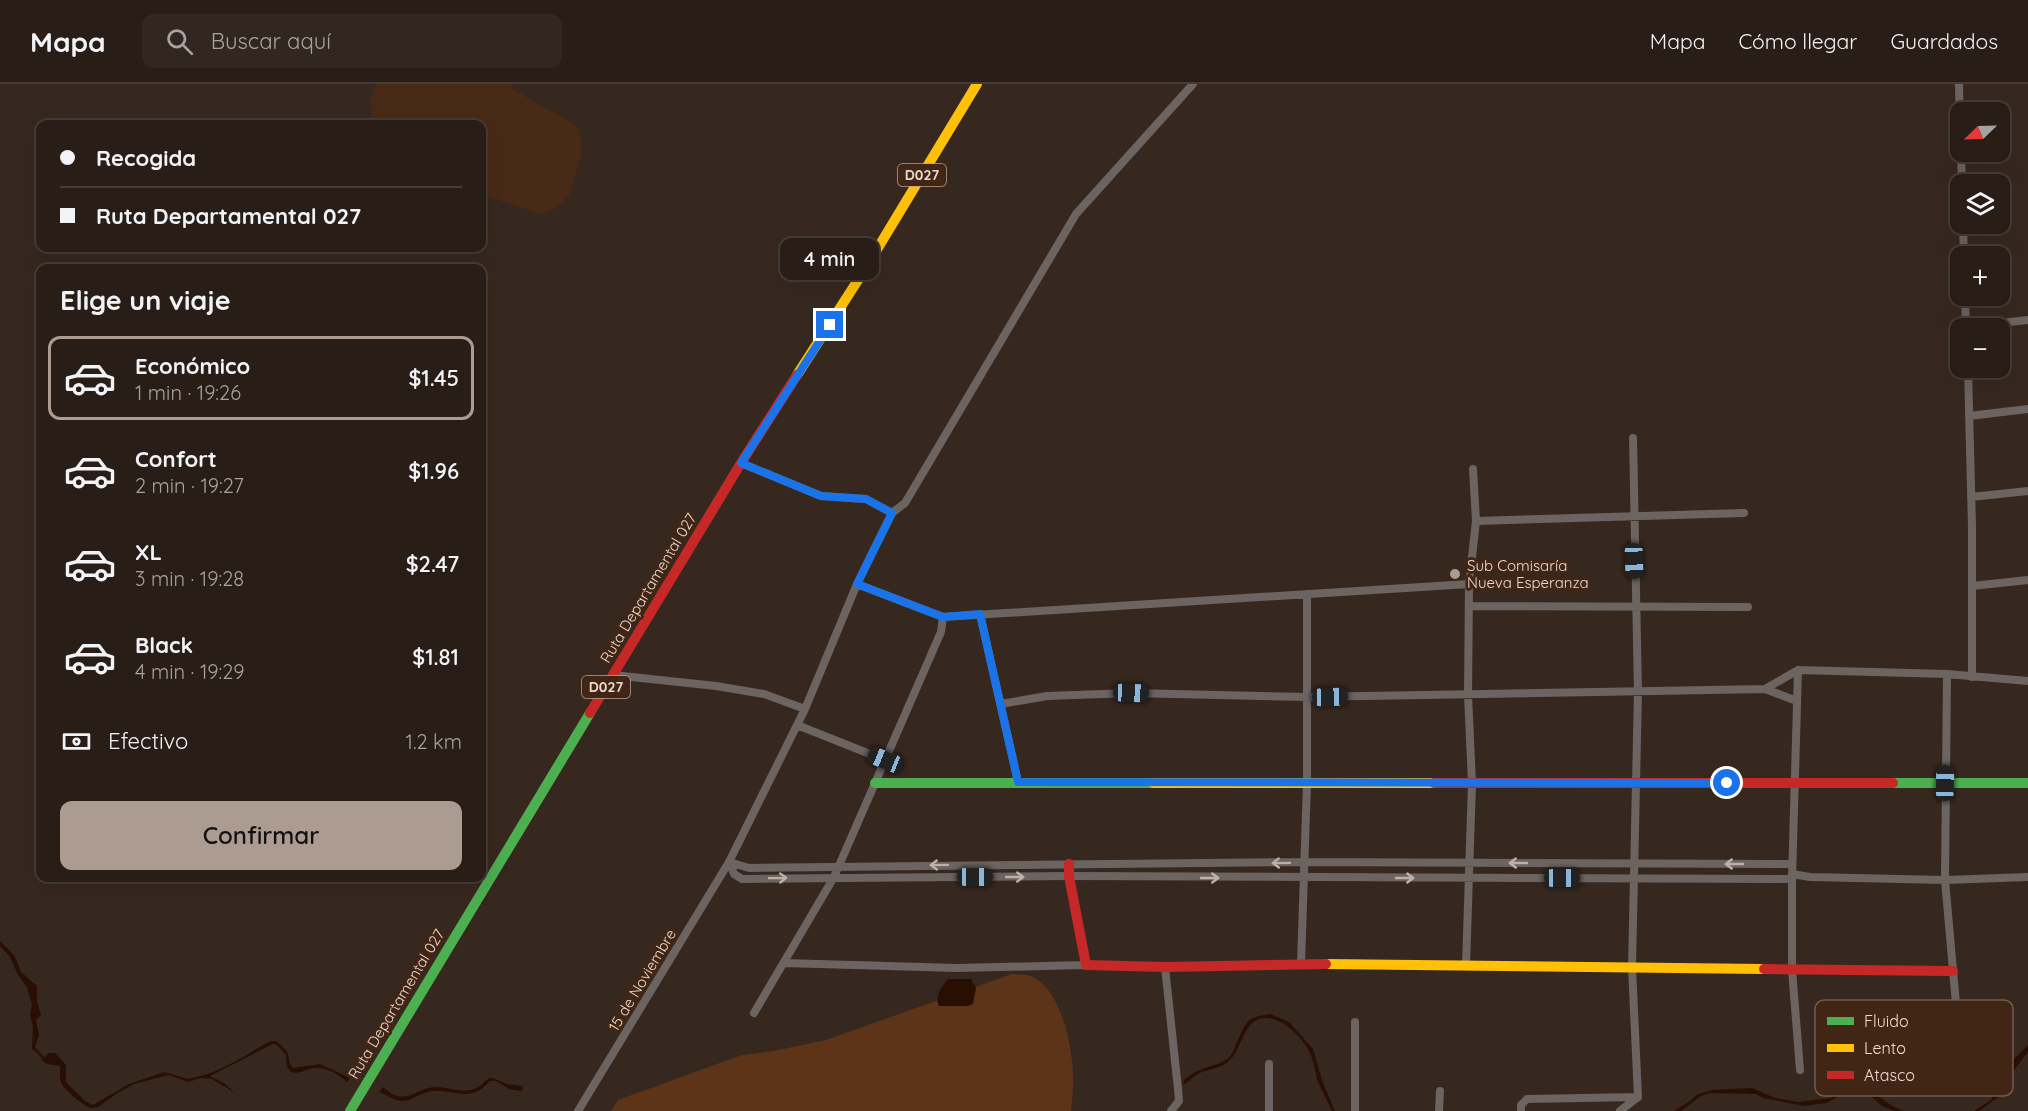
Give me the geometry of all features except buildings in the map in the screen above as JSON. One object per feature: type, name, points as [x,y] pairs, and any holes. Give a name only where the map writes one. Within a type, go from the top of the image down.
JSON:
[{"type":"street","name":"Ruta Departamental 027","points":[[350,1111],[741,463],[867,266],[977,84]]},
{"type":"street","name":"15 de Noviembre","points":[[578,1111],[729,862],[805,709],[857,584],[892,513],[905,503],[1077,214],[1193,84]]},
{"type":"street","points":[[1959,84],[1959,102]]},
{"type":"street","points":[[2010,322],[2028,320]]},
{"type":"street","points":[[1968,378],[1972,677]]},
{"type":"street","points":[[1969,416],[2028,410]]},
{"type":"street","points":[[1633,438],[1638,692],[1632,968],[1638,1097]]},
{"type":"street","points":[[741,463],[821,496],[866,499],[892,513]]},
{"type":"street","points":[[1466,966],[1472,783],[1468,695],[1469,584],[1476,521],[1473,469]]},
{"type":"street","points":[[1971,497],[2028,491]]},
{"type":"street","points":[[1476,521],[1744,513]]},
{"type":"street","points":[[1972,586],[2028,580]]},
{"type":"street","points":[[857,584],[943,617],[1469,584]]},
{"type":"street","points":[[1301,964],[1307,783],[1307,594]]},
{"type":"street","points":[[1469,606],[1748,607]]},
{"type":"street","points":[[980,614],[1018,782]]},
{"type":"street","points":[[754,1013],[834,877],[941,632],[943,617]]},
{"type":"street","points":[[1765,689],[1798,670],[1947,674],[2028,681]]},
{"type":"street","points":[[1798,670],[1792,864],[1792,969],[1800,1070]]},
{"type":"street","points":[[1947,674],[1945,880],[1956,1000]]},
{"type":"street","points":[[613,675],[725,687],[764,694],[805,709]]},
{"type":"street","points":[[1001,704],[1047,696],[1131,693],[1307,697],[1765,689],[1797,701]]},
{"type":"street","points":[[797,725],[885,760]]},
{"type":"street","points":[[875,783],[2028,783]]},
{"type":"street","points":[[729,862],[749,868],[1304,862],[1792,864]]},
{"type":"street","points":[[729,862],[734,874],[742,879],[1069,876],[1304,879],[1810,877],[1945,880],[2028,878]]},
{"type":"street","points":[[1069,864],[1069,876],[1086,965]]},
{"type":"street","points":[[784,963],[957,968],[1301,964],[1953,971]]},
{"type":"street","points":[[1165,967],[1178,1086],[1178,1111]]},
{"type":"street","points":[[1354,1022],[1355,1111]]},
{"type":"street","points":[[1269,1064],[1269,1111]]},
{"type":"street","points":[[1439,1111],[1440,1091]]},
{"type":"street","points":[[1521,1111],[1521,1105],[1527,1099],[1638,1097]]},
{"type":"street","points":[[1620,1111],[1638,1097]]},
{"type":"street","points":[[1171,1111],[1179,1101]]},
{"type":"shaded area","points":[[376,84],[513,84],[512,89],[574,124],[578,130],[581,155],[569,195],[556,208],[541,214],[486,196],[486,120],[372,120],[370,103]]},
{"type":"shaded area","points":[[0,941],[14,955],[21,972],[37,986],[37,1002],[41,1015],[36,1020],[39,1035],[34,1051],[30,1015],[32,1005],[27,987],[18,975],[10,957],[0,946]]},
{"type":"shaded area","points":[[1012,974],[1031,976],[1050,993],[1057,1005],[1067,1034],[1072,1062],[1071,1111],[611,1111],[618,1100],[742,1055],[826,1040]]},
{"type":"shaded area","points":[[948,979],[971,979],[976,988],[973,1004],[939,1006],[938,995]]},
{"type":"shaded area","points":[[1270,1014],[1289,1022],[1313,1049],[1323,1083],[1335,1111],[1332,1111],[1318,1082],[1312,1059],[1305,1045],[1293,1031],[1270,1018],[1262,1018],[1251,1025],[1228,1062],[1198,1074],[1183,1085],[1184,1080],[1194,1073],[1221,1063],[1229,1057],[1243,1029],[1251,1019]]},
{"type":"shaded area","points":[[271,1041],[276,1041],[287,1051],[293,1068],[320,1064],[350,1078],[347,1082],[334,1073],[320,1068],[291,1072],[287,1067],[286,1055],[276,1044],[273,1044],[210,1076],[265,1111],[212,1079],[201,1078],[188,1082],[169,1075],[134,1084],[98,1107],[91,1108],[75,1098],[64,1087],[60,1079],[60,1066],[47,1064],[41,1060],[49,1053],[55,1053],[66,1065],[66,1082],[85,1101],[93,1105],[129,1084],[164,1072],[188,1079],[211,1073]]},
{"type":"shaded area","points":[[2028,1045],[2028,1052],[2013,1072],[2013,1060]]},
{"type":"shaded area","points":[[489,1078],[523,1086],[522,1091],[509,1089],[496,1081],[490,1081],[474,1093],[434,1091],[405,1101],[395,1100],[379,1092],[383,1087],[391,1093],[404,1097],[436,1087],[468,1090],[479,1086]]},
{"type":"shaded area","points":[[1752,1088],[1775,1098],[1798,1102],[1839,1096],[1827,1103],[1804,1106],[1763,1098],[1756,1094],[1710,1093],[1701,1096],[1681,1111],[1674,1111],[1696,1095],[1712,1090]]},
{"type":"shaded area","points":[[1871,1096],[1878,1096],[1905,1111],[1895,1111],[1882,1106]]},
{"type":"shaded area","points":[[1993,1096],[2000,1096],[1979,1111],[1974,1111],[1991,1100]]},
{"type":"waterway","points":[[35,1049],[45,1060]]},
{"type":"traffic: fast","points":[[350,1111],[590,713]]},
{"type":"traffic: fast","points":[[875,783],[1153,783]]},
{"type":"traffic: fast","points":[[1893,783],[2028,783]]},
{"type":"traffic: slow","points":[[797,375],[867,266],[977,84]]},
{"type":"traffic: slow","points":[[1153,783],[1434,783]]},
{"type":"traffic: slow","points":[[1326,964],[1764,969]]},
{"type":"traffic: jam","points":[[590,713],[797,375]]},
{"type":"traffic: jam","points":[[1434,783],[1893,783]]},
{"type":"traffic: jam","points":[[1069,864],[1069,876],[1086,965],[1165,967],[1326,964]]},
{"type":"traffic: jam","points":[[1764,969],[1953,971]]},
{"type":"place","name":"Sub Comisaría Nueva Esperanza","points":[[1455,574]]},
{"type":"route","points":[[830,325],[741,463],[821,496],[866,499],[892,513],[857,584],[943,617],[980,614],[1018,782],[1727,783]]}]
